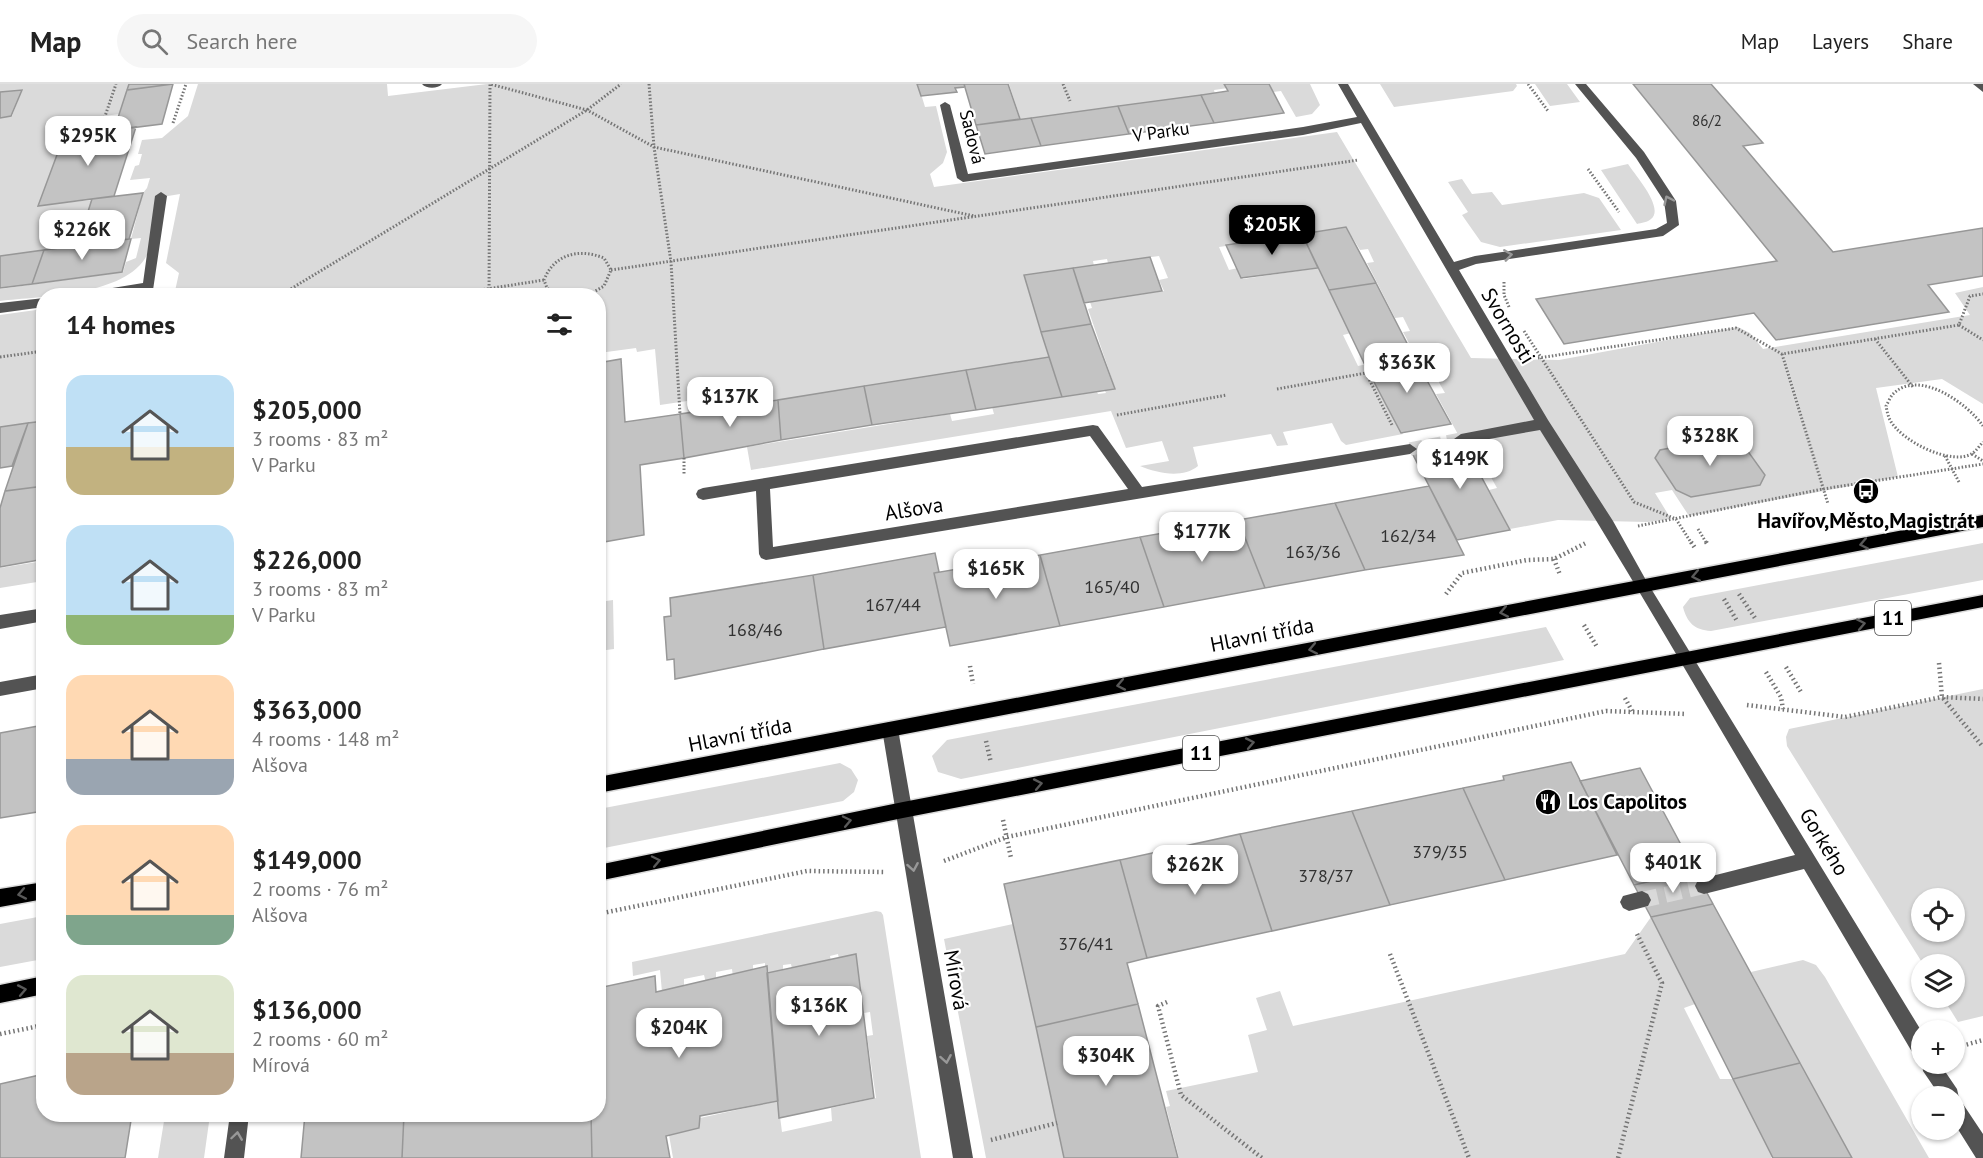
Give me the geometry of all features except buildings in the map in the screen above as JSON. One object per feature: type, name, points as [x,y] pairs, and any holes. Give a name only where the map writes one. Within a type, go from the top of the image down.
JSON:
[{"type":"main road","name":"Hlavní třída","points":[[606,783],[1983,522]]},
{"type":"main road","name":"11","points":[[606,871],[903,810],[1983,601]]},
{"type":"main road","points":[[0,898],[36,891]]},
{"type":"main road","points":[[0,994],[36,987]]},
{"type":"street","points":[[426,84],[437,84]]},
{"type":"street","name":"Svornosti","points":[[1344,84],[1543,423],[1608,525],[1642,586]]},
{"type":"street","points":[[1451,268],[1475,260],[1659,233],[1673,225],[1674,213],[1670,201],[1640,155],[1580,84]]},
{"type":"street","points":[[1978,84],[1983,89]]},
{"type":"street","name":"Sadová","points":[[945,105],[963,178]]},
{"type":"street","name":"V Parku","points":[[963,178],[1364,120]]},
{"type":"street","points":[[142,288],[149,287],[161,196]]},
{"type":"street","points":[[0,308],[36,303]]},
{"type":"street","points":[[1461,440],[1543,423]]},
{"type":"street","points":[[703,494],[1094,430],[1138,493]]},
{"type":"street","name":"Alšova","points":[[763,483],[766,554],[1407,449]]},
{"type":"street","points":[[1642,586],[1686,658]]},
{"type":"street","points":[[0,622],[36,615]]},
{"type":"street","name":"Gorkého","points":[[1686,658],[1911,1032]]},
{"type":"street","points":[[0,689],[36,682]]},
{"type":"street","points":[[890,729],[903,810]]},
{"type":"street","name":"Mírová","points":[[903,810],[962,1153]]},
{"type":"street","points":[[1704,886],[1808,860]]},
{"type":"street","points":[[234,1158],[239,1122]]},
{"type":"street","points":[[1965,1123],[1983,1152]]},
{"type":"path","points":[[100,131],[116,84]]},
{"type":"path","points":[[173,123],[186,84]]},
{"type":"path","points":[[544,280],[489,288],[490,84],[587,110],[654,147],[978,216]]},
{"type":"path","points":[[292,288],[587,110],[621,84]]},
{"type":"path","points":[[649,84],[654,147],[671,262],[680,414]]},
{"type":"path","points":[[1063,84],[1070,101]]},
{"type":"path","points":[[1528,84],[1548,111]]},
{"type":"path","points":[[611,270],[1386,156]]},
{"type":"path","points":[[1588,169],[1637,236]]},
{"type":"path","points":[[547,288],[544,280],[550,266],[566,255],[577,253],[597,254],[609,264],[611,270],[604,286],[601,288]]},
{"type":"path","points":[[1494,257],[1504,277],[1504,295],[1514,315]]},
{"type":"path","points":[[1959,325],[1970,296],[1983,294]]},
{"type":"path","points":[[1519,323],[1634,502],[1676,519]]},
{"type":"path","points":[[1508,363],[1736,328],[1782,354],[1959,325],[1983,340]]},
{"type":"path","points":[[1874,338],[1913,387]]},
{"type":"path","points":[[0,357],[36,352]]},
{"type":"path","points":[[1782,354],[1828,504]]},
{"type":"path","points":[[1277,389],[1366,373],[1407,449]]},
{"type":"path","points":[[1983,426],[1979,417],[1957,399],[1929,388],[1900,389],[1891,395],[1887,403],[1887,413],[1892,424],[1914,445],[1945,456],[1960,456],[1971,454],[1981,447],[1983,442]]},
{"type":"path","points":[[1113,415],[1227,395]]},
{"type":"path","points":[[1971,454],[1983,463]]},
{"type":"path","points":[[1945,456],[1959,482]]},
{"type":"path","points":[[1641,525],[1823,489],[1983,463]]},
{"type":"path","points":[[1592,540],[1554,559],[1570,599],[1632,711]]},
{"type":"path","points":[[1735,588],[1752,614]]},
{"type":"path","points":[[1939,663],[1942,697],[1983,747]]},
{"type":"path","points":[[1750,704],[1845,717],[1942,697],[1983,699]]},
{"type":"path","points":[[606,912],[807,871],[914,873],[1007,837],[1606,711],[1691,714]]},
{"type":"path","points":[[1618,1158],[1662,983],[1632,924]]},
{"type":"path","points":[[1390,954],[1469,1158]]},
{"type":"path","points":[[1167,1002],[1158,1006],[1181,1095],[1262,1158]]},
{"type":"path","points":[[0,1034],[36,1027]]},
{"type":"path","points":[[1965,1045],[1983,1040]]},
{"type":"path","points":[[962,1153],[1057,1123]]},
{"type":"shaded area","points":[[0,84],[130,84],[121,114],[102,116],[97,132],[39,205],[93,200],[78,242],[79,246],[0,256],[0,118],[12,116],[22,90],[0,92]]},
{"type":"shaded area","points":[[198,84],[387,84],[388,96],[487,84],[918,84],[925,107],[936,106],[947,152],[943,163],[930,174],[934,187],[1337,132],[1471,358],[1559,360],[1738,327],[1750,333],[1763,349],[1970,315],[1955,293],[1983,287],[1983,404],[1942,379],[1876,388],[1898,477],[1689,516],[1672,490],[1655,493],[1671,519],[1648,522],[1558,520],[1510,529],[1489,490],[1497,488],[1488,472],[1479,473],[1436,394],[1445,393],[1437,379],[1429,380],[1403,332],[1410,331],[1403,317],[1395,318],[1367,263],[1374,262],[1368,249],[1360,250],[1346,227],[1284,237],[1281,232],[1265,234],[1267,240],[1219,247],[1229,270],[1238,268],[1243,279],[1319,268],[1351,333],[1343,335],[1358,366],[1367,364],[1403,434],[1346,445],[1341,441],[1332,423],[1283,432],[1288,445],[1277,446],[1271,434],[1193,447],[1198,466],[1177,474],[1162,473],[1140,466],[1169,461],[1162,441],[1126,448],[1111,411],[751,470],[747,447],[950,414],[952,421],[994,414],[992,407],[1097,392],[1098,394],[1106,393],[1105,391],[1115,388],[1088,309],[1092,308],[1090,302],[1164,291],[1159,280],[1168,278],[1159,256],[1108,263],[1107,259],[1093,261],[1094,266],[1034,307],[1049,357],[688,415],[687,401],[660,405],[655,349],[637,352],[636,348],[606,352],[606,288],[176,288],[179,273],[166,263],[180,194],[162,197],[147,255],[136,269],[121,279],[95,288],[36,288],[36,297],[0,301],[0,289],[123,272],[126,262],[136,258],[141,238],[131,239],[143,193],[150,178],[130,180],[135,166],[139,165],[142,154],[138,154],[142,140],[162,138],[188,116]]},
{"type":"shaded area","points":[[1009,84],[1226,84],[1228,88],[1214,90],[1215,94],[1021,120]]},
{"type":"shaded area","points":[[1269,84],[1310,84],[1320,105],[1312,114],[1296,117],[1281,91],[1273,92]]},
{"type":"shaded area","points":[[1380,84],[1516,84],[1517,86],[1513,91],[1394,107]]},
{"type":"shaded area","points":[[1535,84],[1567,84],[1580,102],[1550,106]]},
{"type":"shaded area","points":[[1628,164],[1652,200],[1654,214],[1646,222],[1637,224],[1601,170]]},
{"type":"shaded area","points":[[1462,179],[1472,194],[1492,192],[1502,205],[1584,193],[1599,198],[1621,230],[1500,247],[1481,242],[1462,215],[1468,212],[1448,182]]},
{"type":"shaded area","points":[[36,310],[36,422],[0,428],[0,315]]},
{"type":"shaded area","points":[[1983,543],[1983,580],[1711,631],[1693,625],[1683,607],[1690,598]]},
{"type":"shaded area","points":[[36,562],[36,582],[0,588],[0,568]]},
{"type":"shaded area","points":[[613,600],[614,649],[606,650],[606,601]]},
{"type":"shaded area","points":[[1546,627],[1564,660],[961,779],[938,772],[932,756],[947,740]]},
{"type":"shaded area","points":[[1983,689],[1983,1016],[1957,1020],[1949,1008],[1965,1008],[1965,954],[1917,954],[1787,746],[1786,737],[1789,729]]},
{"type":"shaded area","points":[[840,763],[851,769],[858,780],[854,792],[843,801],[606,848],[606,808]]},
{"type":"shaded area","points":[[876,911],[883,915],[921,1158],[673,1158],[669,1135],[700,1128],[700,1118],[778,1101],[782,1132],[832,1121],[831,1108],[876,1098],[867,1036],[873,1035],[870,1012],[864,1013],[856,956],[839,959],[838,954],[830,956],[831,961],[792,969],[791,964],[783,965],[783,971],[769,974],[768,970],[765,970],[765,963],[753,965],[753,973],[733,977],[732,969],[716,972],[716,980],[706,983],[704,975],[684,979],[684,987],[662,992],[660,970],[633,976],[632,962]]},
{"type":"shaded area","points":[[36,917],[36,960],[0,967],[0,924]]},
{"type":"shaded area","points":[[1651,917],[1695,1004],[1684,1008],[1720,1079],[1733,1079],[1773,1156],[1771,1158],[1179,1158],[1166,1107],[1170,1106],[1166,1091],[1258,1072],[1248,1035],[1267,1030],[1256,998],[1280,991],[1293,1026],[1625,954]]},
{"type":"shaded area","points":[[1013,924],[1065,1158],[986,1158],[944,939]]},
{"type":"shaded area","points":[[1803,960],[1816,965],[1911,1127],[1911,1140],[1919,1140],[1929,1158],[1852,1158],[1751,972]]},
{"type":"shaded area","points":[[164,1122],[209,1122],[204,1158],[158,1158]]},
{"type":"tunnel","points":[[1410,449],[1461,439]]},
{"type":"tunnel","points":[[1642,900],[1704,886]]},
{"type":"place","name":"Havířov,Město,Magistrát","points":[[1866,491]]},
{"type":"place","name":"Los Capolitos","points":[[1548,802]]}]
